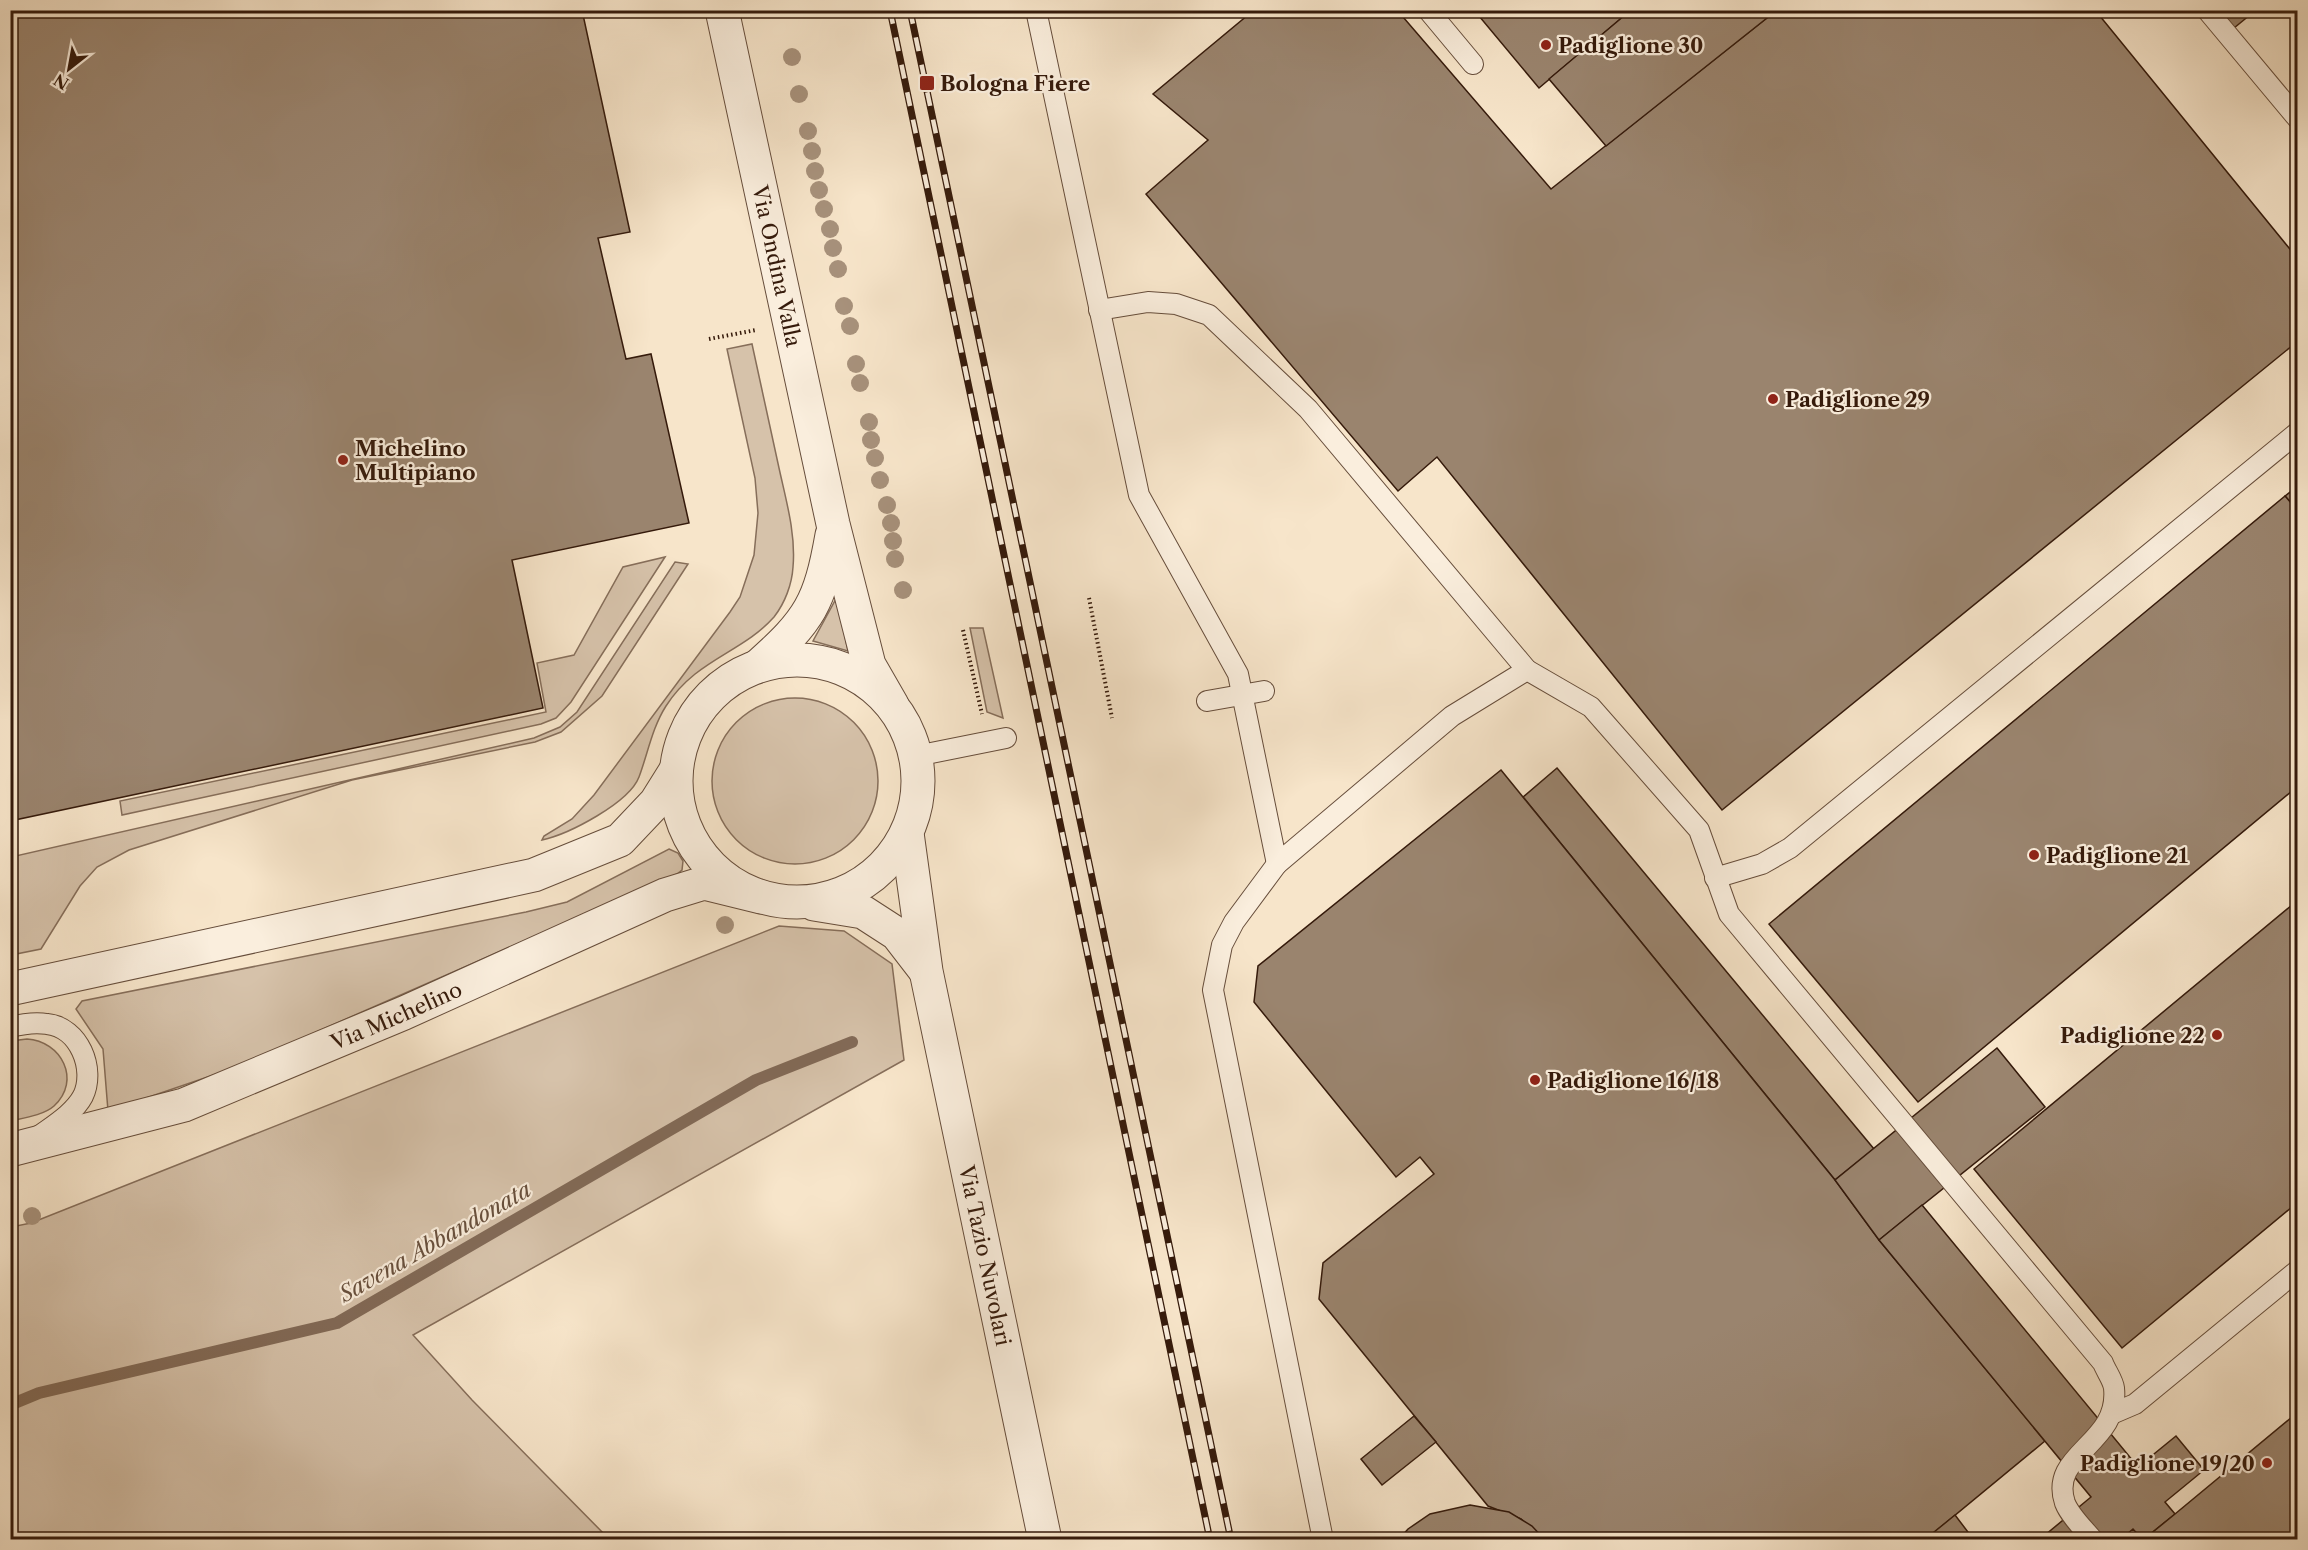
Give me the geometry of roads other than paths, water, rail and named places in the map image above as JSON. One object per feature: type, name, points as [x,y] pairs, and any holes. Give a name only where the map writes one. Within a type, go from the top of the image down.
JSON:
[{"type":"street","name":"Via Ondina Valla","points":[[722,10],[834,524],[869,665],[907,729],[916,756],[918,795],[906,833]]},
{"type":"street","name":"Via Ondina Valla","points":[[758,666],[790,638],[816,603],[834,524]]},
{"type":"street","points":[[892,705],[864,680],[831,664],[794,660],[758,666],[727,682],[701,706],[684,736],[676,770],[679,810],[696,848],[724,878],[761,897],[803,902],[835,896],[864,882],[888,861],[906,833]]},
{"type":"street","points":[[10,989],[534,875],[620,840],[656,802],[676,770]]},
{"type":"street","name":"Via Tazio Nuvolari","points":[[906,833],[926,971],[1046,1536]]},
{"type":"street","name":"Via Michelino","points":[[18,1148],[184,1105],[404,1012],[665,895],[704,883],[761,897]]},
{"type":"street","name":"Via Tazio Nuvolari","points":[[803,902],[863,912],[897,934],[926,971]]},
{"type":"lane","points":[[1036,10],[1138,495],[1238,674],[1277,864]]},
{"type":"lane","points":[[1428,10],[1473,64]]},
{"type":"lane","points":[[2207,10],[2298,119]]},
{"type":"lane","points":[[1099,310],[1148,302],[1176,304],[1209,315],[1308,409],[1527,670],[1591,707],[1699,830],[1729,914],[2103,1363],[2114,1386],[2114,1413],[2106,1428],[2067,1467],[2062,1485],[2066,1505],[2093,1539]]},
{"type":"lane","points":[[1715,878],[1762,864],[1790,848],[2298,432]]},
{"type":"lane","points":[[1323,1539],[1213,990],[1222,945],[1234,922],[1277,864],[1452,716],[1527,670]]},
{"type":"lane","points":[[1207,701],[1264,691]]},
{"type":"lane","points":[[916,756],[1006,738]]},
{"type":"lane","name":"Via Michelino","points":[[10,1027],[49,1024],[71,1035],[87,1059],[88,1079],[82,1097],[66,1116],[18,1148]]},
{"type":"lane","points":[[2114,1413],[2135,1404],[2298,1270]]},
{"type":"waterway","name":"Savena Abbandonata","points":[[10,1405],[39,1393],[337,1323],[756,1080],[852,1042]]},
{"type":"railway","points":[[890,10],[1210,1540]]},
{"type":"railway","points":[[910,10],[1231,1540]]},
{"type":"place","name":"Padiglione 30","points":[[1546,45]]},
{"type":"place","name":"Bologna Fiere","points":[[927,83]]},
{"type":"place","name":"Padiglione 29","points":[[1773,399]]},
{"type":"place","name":"Michelino Multipiano","points":[[343,460]]},
{"type":"place","name":"Padiglione 21","points":[[2034,855]]},
{"type":"place","name":"Padiglione 22","points":[[2217,1035]]},
{"type":"place","name":"Padiglione 16/18","points":[[1535,1080]]},
{"type":"place","name":"Padiglione 19/20","points":[[2267,1463]]}]
